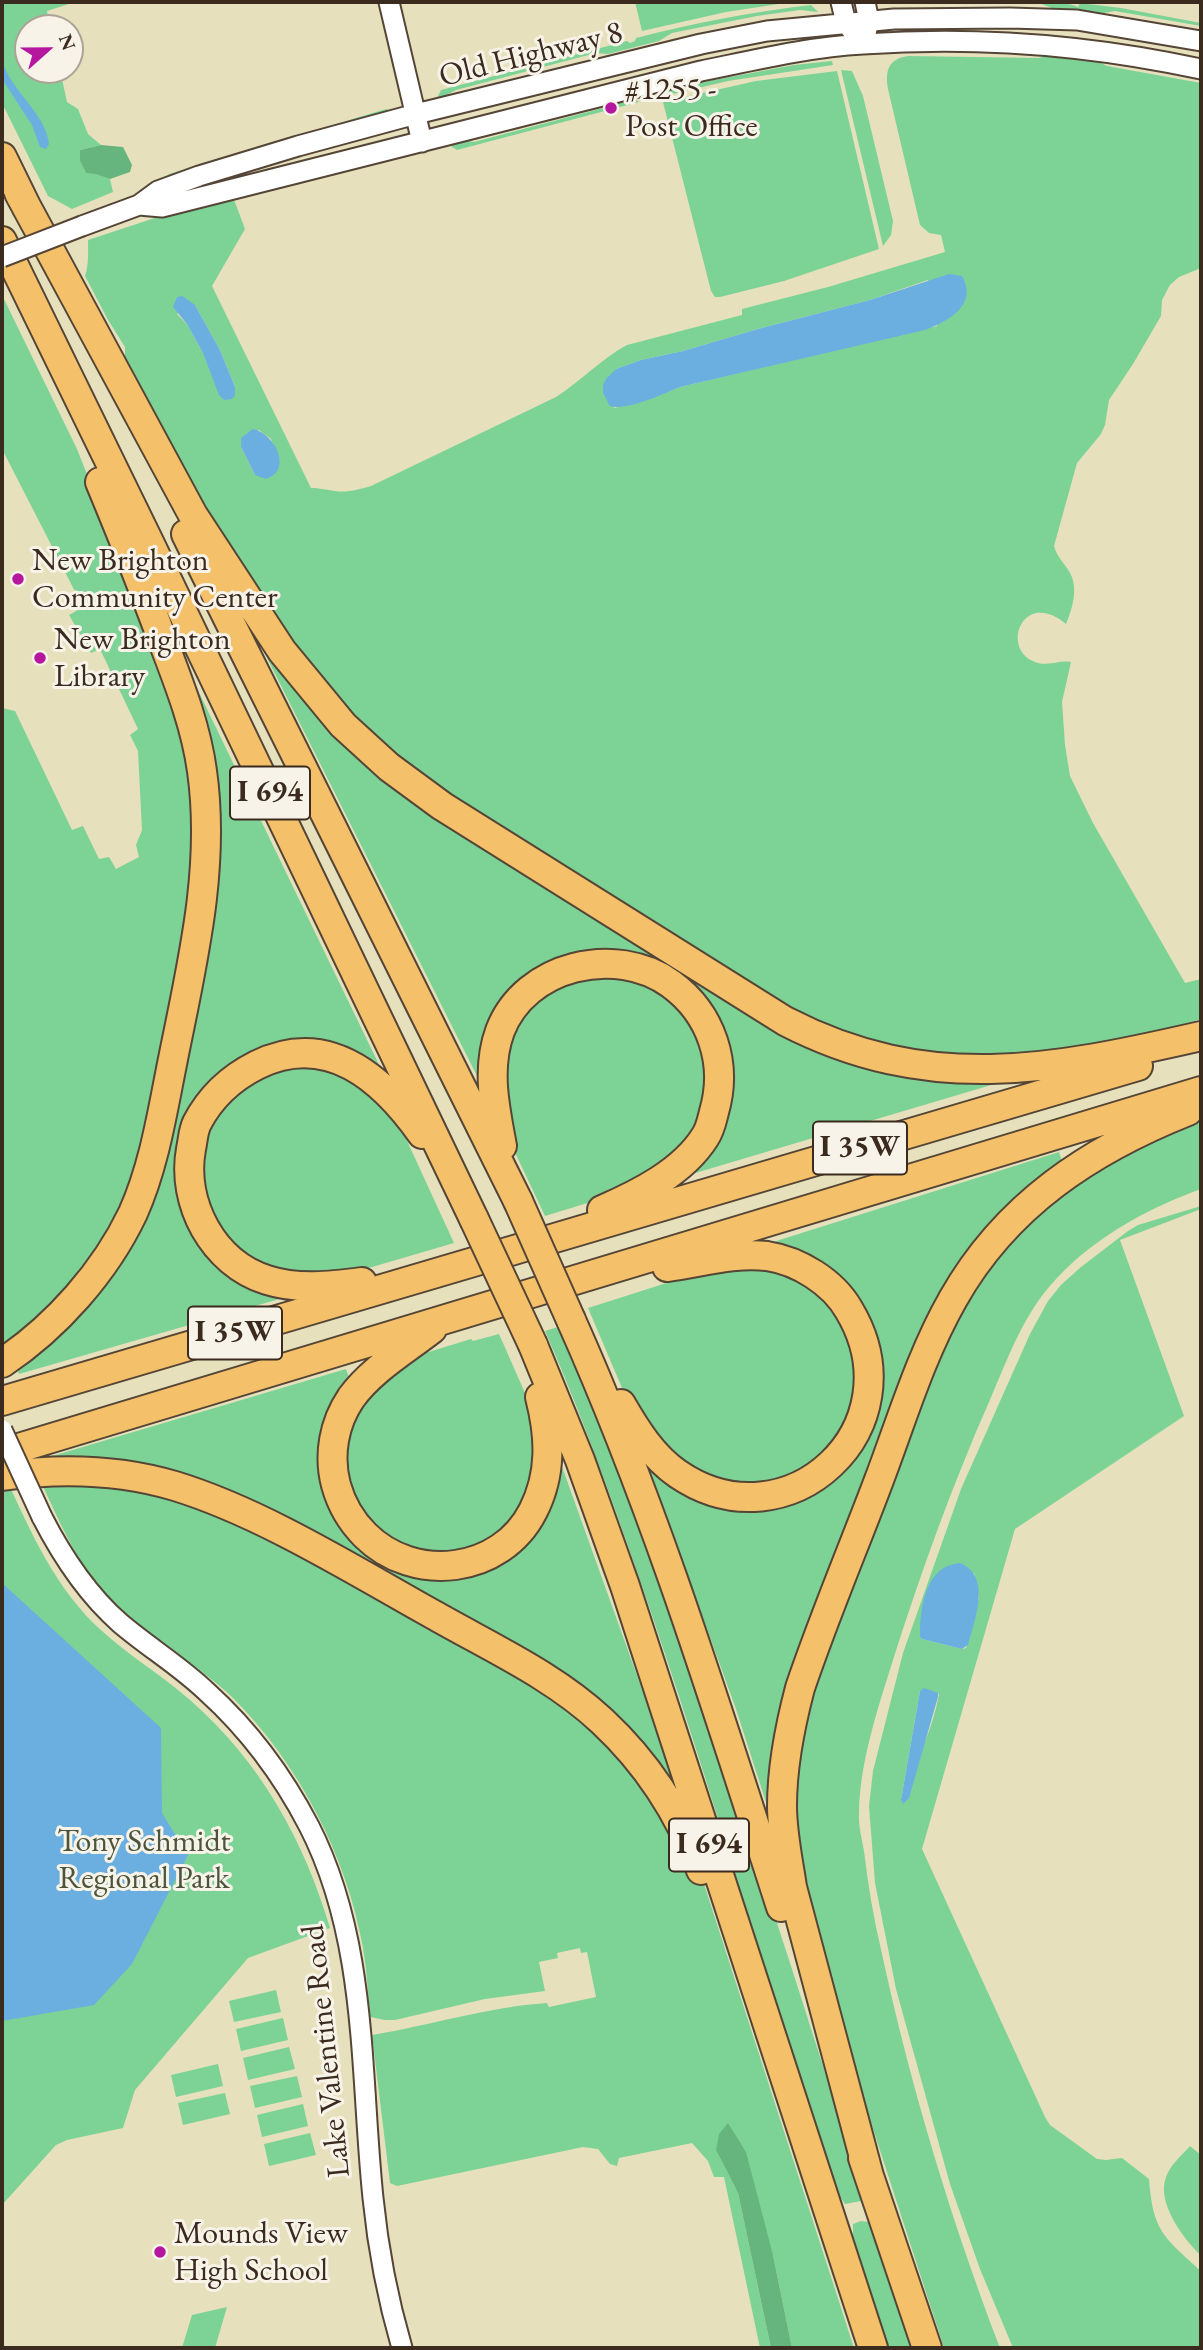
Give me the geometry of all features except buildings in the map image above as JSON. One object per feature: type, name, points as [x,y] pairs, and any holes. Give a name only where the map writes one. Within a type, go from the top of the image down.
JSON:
[{"type":"highway","name":"I 694","points":[[2,158],[415,997],[513,1189],[586,1353],[622,1440],[685,1612],[926,2348]]},
{"type":"highway","points":[[19,193],[169,472],[219,558],[282,651],[322,702],[359,741],[420,791],[785,1021],[812,1035],[863,1053],[916,1066],[995,1070],[1082,1061],[1201,1036]]},
{"type":"highway","name":"I 694","points":[[2,241],[533,1345],[571,1437],[625,1586],[873,2348]]},
{"type":"highway","points":[[2,1363],[41,1332],[72,1302],[116,1242],[133,1212],[146,1179],[160,1120],[197,937],[205,867],[202,770],[192,724],[133,559],[89,455],[65,369]]},
{"type":"highway","points":[[513,1189],[493,1091],[493,1060],[501,1029],[527,993],[559,972],[605,963],[631,967],[671,984],[692,1004],[708,1027],[715,1044],[718,1062],[717,1100],[706,1136],[657,1183],[518,1249]]},
{"type":"highway","name":"I 35W","points":[[2,1401],[1201,1048]]},
{"type":"highway","points":[[455,1179],[382,1086],[352,1065],[318,1054],[279,1056],[235,1076],[225,1085],[197,1124],[189,1158],[189,1186],[205,1229],[234,1262],[264,1279],[300,1286],[334,1285],[395,1278],[469,1264]]},
{"type":"highway","name":"I 35W","points":[[2,1453],[1201,1091]]},
{"type":"highway","points":[[869,2176],[792,1887],[786,1849],[782,1790],[800,1688],[921,1369],[949,1306],[969,1273],[1012,1219],[1069,1172],[1120,1142],[1201,1106]]},
{"type":"highway","points":[[586,1353],[615,1391],[642,1437],[666,1464],[693,1482],[733,1496],[758,1496],[787,1490],[823,1470],[843,1453],[862,1420],[866,1407],[869,1366],[858,1326],[838,1294],[803,1268],[778,1259],[752,1256],[598,1274]]},
{"type":"highway","points":[[444,1320],[361,1386],[344,1410],[334,1440],[334,1476],[337,1491],[349,1514],[371,1541],[410,1563],[450,1567],[477,1560],[491,1554],[515,1535],[533,1512],[545,1478],[549,1442],[538,1389],[533,1345]]},
{"type":"highway","points":[[2,1476],[55,1471],[112,1473],[175,1486],[216,1501],[389,1590],[558,1687],[611,1729],[645,1768],[663,1794],[696,1857],[761,2004]]},
{"type":"street","points":[[389,2],[422,142]]},
{"type":"street","points":[[841,2],[846,23],[863,44]]},
{"type":"street","points":[[863,44],[867,11]]},
{"type":"street","name":"Old Highway 8","points":[[2,257],[139,205],[158,191],[199,176],[416,114],[701,44],[768,31],[846,23],[867,11],[938,18],[1077,20],[1201,41]]},
{"type":"street","name":"Old Highway 8","points":[[139,205],[162,207],[775,55],[863,44],[966,41],[1054,45],[1201,69]]},
{"type":"street","name":"Lake Valentine Road","points":[[2,1430],[66,1560],[102,1605],[126,1628],[206,1691],[255,1742],[300,1809],[330,1874],[340,1901],[351,1951],[374,2211],[402,2348]]},
{"type":"green space","points":[[2,2],[75,2],[47,11],[48,14],[14,14],[14,84],[63,84],[67,102],[78,109],[88,134],[101,145],[80,150],[80,161],[86,173],[96,173],[110,179],[113,192],[72,209],[48,196],[2,103]]},
{"type":"green space","points":[[635,2],[792,2],[726,12],[642,31]]},
{"type":"green space","points":[[1004,2],[1054,2],[1078,7],[1080,3],[1201,23],[1201,26],[1115,11],[1098,14],[1057,10],[1039,3]]},
{"type":"green space","points":[[811,5],[818,12],[800,10],[757,16],[672,33],[659,41],[608,54],[596,53],[456,90],[437,98],[441,90],[627,41],[630,43],[636,38],[701,23]]},
{"type":"green space","points":[[1053,54],[1093,59],[1107,66],[1201,83],[1201,268],[1179,277],[1170,285],[1162,300],[1161,316],[1109,400],[1101,434],[1077,463],[1054,546],[1071,575],[1074,587],[1066,624],[1050,615],[1037,613],[1027,617],[1020,626],[1018,637],[1026,657],[1038,663],[1071,662],[1062,702],[1070,776],[1093,823],[1185,983],[1201,979],[1201,1019],[1092,1052],[987,1063],[832,1035],[434,794],[347,721],[207,518],[125,358],[125,347],[85,276],[88,240],[179,210],[233,197],[245,229],[212,286],[311,488],[340,491],[358,489],[371,486],[556,397],[627,345],[742,315],[742,309],[945,252],[941,235],[929,233],[920,225],[888,89],[889,67],[896,60],[908,56],[1039,58]],"holes":[[[928,280],[937,326],[680,387],[643,401],[614,408],[616,369],[641,360],[870,300]],[[195,305],[220,350],[235,387],[203,353],[187,324],[177,314]],[[259,430],[271,439],[279,460],[255,475],[241,447],[241,438]]]},
{"type":"green space","points":[[832,61],[833,65],[728,81],[664,96],[667,88],[681,83],[693,84],[794,65]]},
{"type":"green space","points":[[841,70],[852,71],[863,96],[893,221],[891,235],[883,246]]},
{"type":"green space","points":[[837,71],[879,249],[784,281],[715,297],[711,291],[663,102],[756,81]]},
{"type":"green space","points":[[632,97],[639,102],[457,150],[449,145],[462,140],[474,142],[603,108],[614,100]]},
{"type":"green space","points":[[386,109],[391,111],[163,179],[169,174]]},
{"type":"green space","points":[[101,145],[123,147],[132,165],[130,172],[110,179],[86,173],[80,161],[80,150]]},
{"type":"green space","points":[[2,295],[77,449],[157,652],[186,746],[199,861],[146,1137],[135,1170],[108,1229],[74,1280],[29,1327],[2,1349],[2,708],[15,711],[72,830],[83,826],[99,859],[109,857],[116,869],[139,857],[136,845],[142,830],[138,751],[130,735],[138,729],[100,649],[91,653],[69,615],[83,607],[2,449]]},
{"type":"green space","points":[[258,640],[351,740],[785,1027],[1008,1080],[692,1174],[688,1162],[725,1094],[675,980],[555,968],[484,1075],[477,1076]]},
{"type":"green space","points":[[177,647],[385,1077],[345,1056],[228,1074],[186,1198],[281,1290],[283,1298],[19,1374],[14,1359],[126,1234],[208,895]]},
{"type":"green space","points":[[580,974],[641,977],[693,1018],[711,1073],[694,1139],[630,1190],[545,1216],[511,1144],[499,1079],[519,1013]]},
{"type":"green space","points":[[288,1063],[353,1075],[397,1119],[454,1243],[338,1277],[284,1275],[244,1259],[208,1220],[200,1143],[223,1099]]},
{"type":"green space","points":[[1201,1118],[1201,1189],[1138,1217],[1100,1241],[1049,1287],[1022,1328],[975,1434],[938,1530],[893,1660],[866,1754],[859,1822],[879,1941],[893,2004],[934,2153],[1000,2348],[944,2348],[808,1928],[788,1789],[803,1699],[951,1320],[1039,1203],[1168,1127]]},
{"type":"green space","points":[[1059,1152],[1064,1168],[916,1367],[772,1821],[736,1709],[644,1455],[705,1495],[835,1469],[871,1339],[775,1252],[773,1242]]},
{"type":"green space","points":[[1201,1206],[1201,1209],[1120,1240],[1184,1416],[1015,1529],[922,1849],[1050,2125],[1097,2159],[1122,2158],[1149,2179],[1157,2222],[1169,2241],[1201,2271],[1201,2348],[1013,2348],[980,2269],[950,2184],[896,1989],[875,1883],[869,1806],[873,1771],[903,1653],[961,1489],[1030,1334],[1048,1301],[1061,1285],[1138,1225]],"holes":[[[974,1573],[979,1597],[966,1648],[922,1639],[920,1637]],[[924,1689],[939,1694],[928,1734],[901,1800],[920,1691]]]},
{"type":"green space","points":[[746,1262],[803,1276],[849,1321],[858,1405],[808,1473],[737,1488],[673,1461],[628,1402],[588,1308],[723,1265]]},
{"type":"green space","points":[[558,1327],[643,1537],[720,1750],[860,2182],[861,2201],[845,2204],[833,2186],[655,1624],[589,1440],[545,1331]]},
{"type":"green space","points":[[499,1334],[533,1411],[541,1469],[514,1524],[466,1552],[424,1554],[390,1542],[355,1507],[343,1477],[351,1412],[409,1358],[471,1339],[473,1341]]},
{"type":"green space","points":[[346,1369],[351,1384],[329,1431],[363,1541],[485,1562],[560,1461],[682,1801],[650,1761],[259,1511],[51,1464],[49,1457]]},
{"type":"green space","points":[[38,1476],[214,1502],[575,1702],[682,1834],[705,1887],[854,2348],[792,2348],[773,2255],[716,2150],[738,2193],[771,2348],[760,2348],[724,2177],[714,2177],[708,2161],[692,2143],[619,2158],[617,2166],[610,2164],[598,2149],[583,2147],[397,2186],[390,2183],[372,2035],[503,2008],[547,2003],[549,2007],[596,1997],[587,1952],[581,1953],[580,1948],[557,1953],[558,1958],[539,1962],[545,1991],[485,1999],[395,2020],[370,2017],[364,1957],[356,1914],[332,1846],[299,1782],[257,1724],[233,1698],[137,1625],[109,1599],[74,1550]]},
{"type":"green space","name":"Tony Schmidt Regional Park","points":[[6,1478],[46,1560],[71,1598],[112,1640],[190,1700],[238,1749],[258,1776],[293,1833],[330,1928],[248,1958],[135,2090],[123,2128],[67,2140],[56,2145],[2,2205],[2,1479]]},
{"type":"green space","points":[[276,1990],[281,2012],[234,2022],[229,2001]]},
{"type":"green space","points":[[283,2018],[288,2040],[241,2051],[236,2029]]},
{"type":"green space","points":[[289,2047],[295,2069],[248,2080],[243,2058]]},
{"type":"green space","points":[[218,2064],[223,2086],[176,2097],[171,2075]]},
{"type":"green space","points":[[297,2076],[302,2097],[255,2108],[250,2086]]},
{"type":"green space","points":[[225,2093],[230,2114],[183,2125],[178,2103]]},
{"type":"green space","points":[[303,2104],[308,2126],[262,2137],[257,2115]]},
{"type":"green space","points":[[728,2123],[746,2152],[773,2255],[792,2348],[771,2348],[738,2193],[716,2150],[719,2134]]},
{"type":"green space","points":[[310,2133],[316,2155],[269,2166],[264,2144]]},
{"type":"green space","points":[[1190,2146],[1201,2155],[1201,2256],[1173,2220],[1165,2198],[1164,2187],[1168,2172]]},
{"type":"green space","points":[[868,2222],[880,2239],[916,2348],[888,2348],[853,2242],[853,2224]]},
{"type":"green space","points":[[227,2307],[215,2348],[182,2348],[192,2315]]},
{"type":"water","points":[[2,60],[6,72],[42,122],[49,144],[46,149],[40,147],[32,125],[2,79]]},
{"type":"water","points":[[949,274],[962,276],[966,286],[964,303],[951,317],[925,330],[680,387],[626,406],[610,406],[603,393],[606,379],[616,369],[641,360],[870,300]]},
{"type":"water","points":[[182,296],[195,305],[220,350],[235,387],[232,399],[224,400],[219,395],[203,353],[187,324],[173,307],[177,297]]},
{"type":"water","points":[[253,429],[268,437],[278,452],[279,468],[266,479],[255,475],[241,447],[241,438]]},
{"type":"water","points":[[960,1563],[970,1569],[976,1578],[979,1600],[968,1645],[962,1649],[920,1637],[923,1601],[932,1580],[948,1566]]},
{"type":"water","points":[[2,1583],[161,1728],[162,1813],[188,1855],[132,1964],[94,2005],[2,2021]]},
{"type":"water","points":[[924,1688],[938,1693],[938,1697],[909,1798],[903,1804],[901,1800],[920,1691]]},
{"type":"place","name":"#1255 - Post Office","points":[[611,108]]},
{"type":"place","name":"New Brighton Community Center","points":[[18,579]]},
{"type":"place","name":"New Brighton Library","points":[[40,658]]},
{"type":"place","name":"Mounds View High School","points":[[160,2252]]}]
